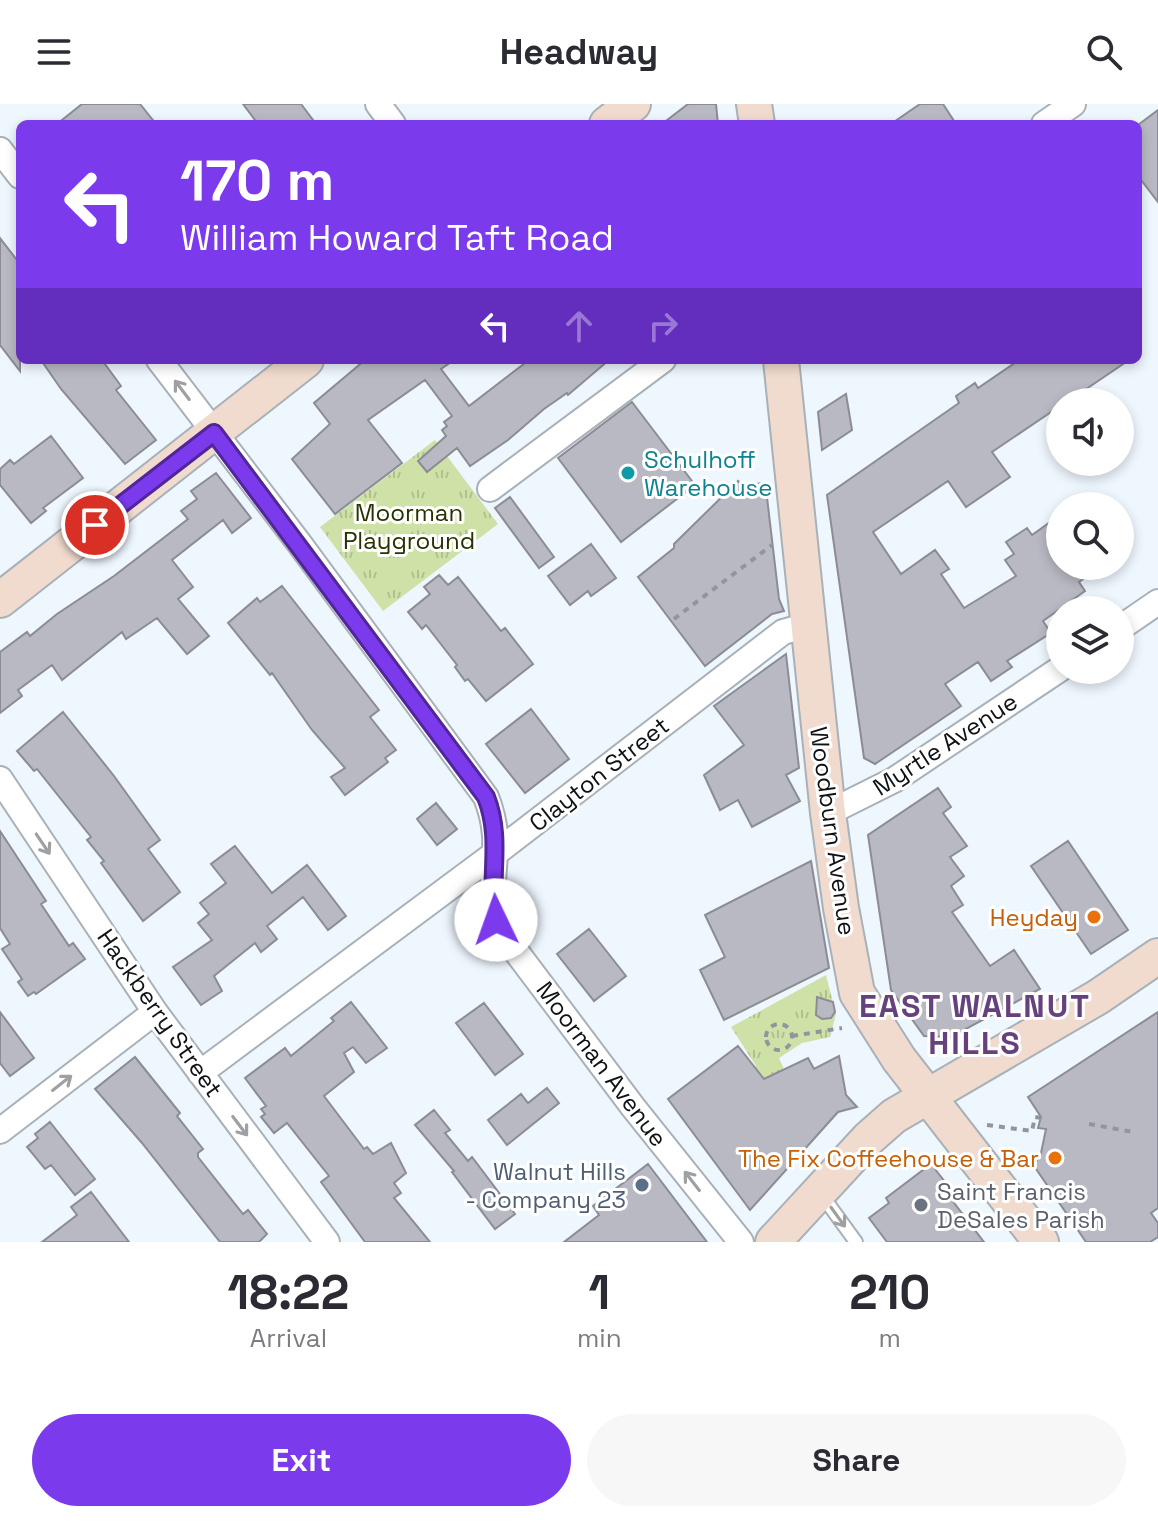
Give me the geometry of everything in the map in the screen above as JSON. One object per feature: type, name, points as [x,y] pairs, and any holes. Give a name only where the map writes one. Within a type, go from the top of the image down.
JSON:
[{"type":"street","points":[[612,120],[633,104]]},
{"type":"street","points":[[1050,120],[1073,104]]},
{"type":"street","points":[[0,150],[16,171]]},
{"type":"street","name":"Moorman Avenue","points":[[162,364],[486,797],[492,812],[497,852],[493,903],[496,920],[506,938],[633,1107],[741,1242]]},
{"type":"street","points":[[0,600],[301,364]]},
{"type":"street","points":[[490,489],[658,364]]},
{"type":"street","name":"Woodburn Avenue","points":[[781,364],[828,813],[857,993],[927,1097],[1041,1242]]},
{"type":"street","points":[[1134,618],[1158,602]]},
{"type":"street","name":"Clayton Street","points":[[200,1073],[497,852],[783,632],[808,625]]},
{"type":"street","name":"Myrtle Avenue","points":[[828,813],[904,774],[1046,678]]},
{"type":"street","name":"Hackberry Street","points":[[0,779],[155,1012],[327,1242]]},
{"type":"street","points":[[773,1242],[869,1138],[894,1116],[1098,997],[1158,956]]},
{"type":"street","points":[[0,1131],[155,1012]]},
{"type":"lane","points":[[819,1192],[856,1242]]},
{"type":"path","points":[[674,619],[774,543]]},
{"type":"path","points":[[777,1024],[789,1028],[792,1036],[790,1044],[783,1050],[774,1050],[765,1039],[767,1031],[777,1024]]},
{"type":"path","points":[[792,1036],[842,1028]]},
{"type":"path","points":[[985,1124],[1032,1131],[1035,1117],[1041,1118]]},
{"type":"path","points":[[1089,1124],[1133,1132]]},
{"type":"green space","name":"Moorman Playground","points":[[435,440],[498,524],[383,611],[320,527]]},
{"type":"green space","points":[[826,975],[836,1014],[830,1037],[802,1043],[779,1058],[787,1076],[752,1101],[738,1081],[756,1066],[731,1027]]},
{"type":"building","points":[[82,104],[140,104],[153,120],[62,120]]},
{"type":"building","points":[[243,104],[301,104],[313,120],[255,120]]},
{"type":"building","points":[[688,104],[716,104],[718,120],[667,120]]},
{"type":"building","points":[[920,104],[943,104],[953,120],[897,120]]},
{"type":"building","points":[[1158,110],[1158,202],[1142,181],[1142,122]]},
{"type":"building","points":[[0,238],[16,259],[16,364],[20,364],[20,371],[0,345]]},
{"type":"building","points":[[44,364],[105,364],[121,386],[116,390],[156,440],[125,464]]},
{"type":"building","points":[[360,364],[448,364],[441,369],[469,406],[524,364],[604,364],[568,395],[544,409],[508,440],[470,466],[457,448],[427,472],[418,461],[446,436],[442,430],[447,426],[444,422],[452,416],[425,380],[368,420],[402,463],[335,514],[292,459],[330,424],[314,403]]},
{"type":"building","points":[[1013,364],[1123,364],[1088,388],[1046,388],[1046,415],[992,452],[1010,477],[966,507],[948,481],[873,532],[901,574],[935,550],[949,569],[941,574],[964,608],[1016,576],[1005,560],[1014,554],[1006,542],[1027,528],[1032,535],[1046,525],[1046,580],[1082,580],[1079,582],[1085,591],[1078,596],[1046,596],[1046,619],[1043,621],[1046,636],[1007,661],[1012,667],[991,681],[978,662],[945,684],[961,706],[875,764],[864,758],[827,495],[959,403],[956,396],[975,383],[978,388]]},
{"type":"building","points":[[846,394],[852,430],[822,450],[818,412]]},
{"type":"building","name":"Schulhoff Warehouse","points":[[632,402],[695,485],[621,542],[558,458]]},
{"type":"building","points":[[51,436],[83,478],[43,508],[46,511],[31,523],[0,485],[0,469],[10,460],[14,464]]},
{"type":"building","points":[[216,473],[251,518],[232,533],[223,520],[172,560],[193,587],[178,599],[209,636],[187,654],[157,618],[126,639],[122,632],[62,680],[52,665],[18,690],[22,696],[0,713],[0,652],[27,632],[30,636],[188,519],[181,511],[197,499],[191,491]]},
{"type":"building","points":[[738,481],[743,487],[761,483],[766,489],[779,599],[784,611],[772,614],[705,666],[638,577],[674,548],[674,544]]},
{"type":"building","points":[[510,497],[554,557],[539,568],[495,508]]},
{"type":"building","points":[[591,544],[616,578],[591,596],[588,591],[570,605],[548,576]]},
{"type":"building","points":[[439,575],[448,585],[458,577],[501,631],[505,628],[533,664],[486,701],[468,679],[465,681],[455,667],[457,665],[426,625],[422,629],[408,612],[430,594],[424,587]]},
{"type":"building","points":[[282,586],[379,710],[370,717],[396,750],[385,758],[388,762],[345,795],[331,777],[345,768],[312,730],[272,673],[270,675],[228,623],[257,598],[260,602]]},
{"type":"building","points":[[786,654],[799,768],[786,775],[800,801],[752,827],[738,800],[720,810],[704,775],[744,745],[714,706]]},
{"type":"building","points":[[531,709],[569,759],[525,793],[486,744]]},
{"type":"building","points":[[63,712],[160,840],[148,849],[180,892],[143,921],[101,863],[104,861],[87,840],[91,837],[37,769],[34,771],[17,751]]},
{"type":"building","points":[[938,788],[951,807],[943,813],[967,846],[950,857],[964,876],[951,886],[963,905],[952,912],[990,966],[1014,950],[1040,989],[951,1037],[924,1036],[891,990],[868,835]]},
{"type":"building","points":[[436,803],[457,829],[437,845],[417,819]]},
{"type":"building","points":[[0,831],[46,901],[41,904],[69,946],[73,943],[85,959],[36,994],[34,992],[28,996],[18,982],[22,979],[2,949],[10,944],[0,928]]},
{"type":"building","points":[[1068,841],[1128,930],[1091,954],[1031,866]]},
{"type":"building","points":[[235,846],[272,893],[307,865],[346,916],[328,930],[303,897],[267,926],[277,939],[261,952],[255,943],[214,976],[222,991],[201,1005],[173,967],[212,940],[198,923],[209,914],[200,903],[226,883],[211,864]]},
{"type":"building","points":[[811,861],[829,968],[724,1020],[700,970],[725,957],[705,915]]},
{"type":"building","points":[[589,929],[626,976],[594,1001],[557,954]]},
{"type":"building","points":[[817,997],[833,1002],[835,1012],[831,1018],[822,1019],[816,1015]]},
{"type":"building","points":[[351,1002],[387,1048],[366,1063],[353,1047],[344,1053],[354,1072],[324,1096],[364,1149],[367,1147],[373,1154],[391,1143],[406,1173],[394,1183],[401,1193],[394,1198],[430,1242],[365,1242],[321,1182],[329,1176],[287,1123],[274,1133],[261,1117],[265,1114],[261,1109],[266,1106],[245,1078],[285,1048],[291,1056],[334,1021],[331,1018]]},
{"type":"building","points":[[484,1003],[523,1054],[495,1075],[456,1023]]},
{"type":"building","points":[[0,1012],[34,1058],[10,1076],[0,1063]]},
{"type":"building","points":[[1158,1012],[1158,1208],[1151,1213],[1158,1223],[1158,1237],[1150,1242],[1086,1242],[1032,1163],[1040,1158],[1046,1129],[1038,1128],[1041,1117],[1028,1097]]},
{"type":"building","points":[[738,1046],[764,1079],[808,1058],[814,1069],[839,1056],[846,1095],[857,1107],[838,1112],[750,1210],[668,1099]]},
{"type":"building","points":[[135,1057],[180,1113],[177,1116],[203,1149],[198,1157],[243,1214],[248,1210],[267,1234],[259,1242],[220,1242],[95,1089]]},
{"type":"building","points":[[547,1088],[559,1103],[507,1145],[488,1120],[521,1094],[528,1103]]},
{"type":"building","points":[[434,1110],[450,1130],[445,1133],[468,1161],[472,1157],[515,1214],[495,1229],[454,1171],[415,1125]]},
{"type":"building","points":[[50,1122],[95,1179],[75,1195],[51,1165],[45,1169],[27,1147],[38,1138],[35,1134]]},
{"type":"building","name":"Walnut Hills - Company 23","points":[[648,1164],[707,1242],[564,1242],[599,1215],[593,1206]]},
{"type":"building","name":"Saint Francis DeSales Parish","points":[[931,1164],[949,1187],[945,1191],[984,1242],[887,1242],[869,1218],[889,1203],[886,1198]]},
{"type":"building","points":[[91,1192],[129,1242],[42,1242],[77,1215],[71,1207]]},
{"type":"place","name":"Schulhoff Warehouse","points":[[628,473]]},
{"type":"place","name":"Heyday","points":[[1094,917]]},
{"type":"place","name":"The Fix Coffeehouse & Bar","points":[[1055,1158]]},
{"type":"place","name":"Walnut Hills - Company 23","points":[[642,1185]]},
{"type":"place","name":"Saint Francis DeSales Parish","points":[[921,1205]]},
{"type":"district","name":"EAST WALNUT HILLS","points":[[975,1024]]},
{"type":"route","points":[[95,525],[214,433],[486,797],[495,827],[497,852],[493,903],[496,920]]}]
